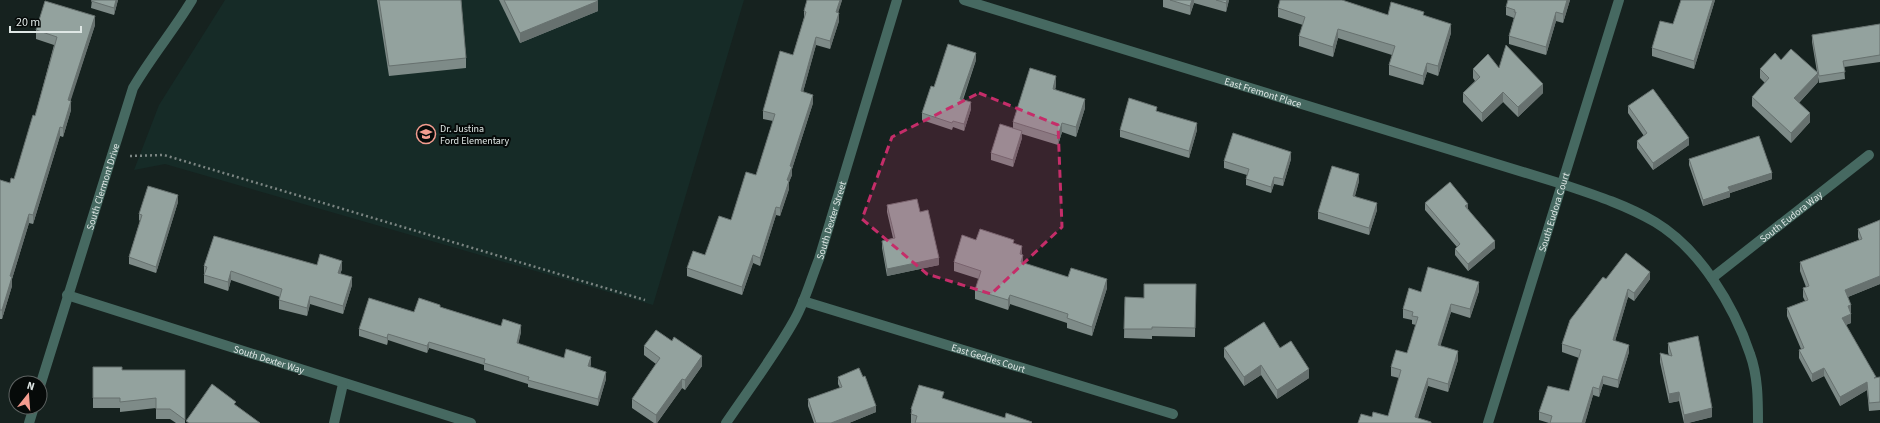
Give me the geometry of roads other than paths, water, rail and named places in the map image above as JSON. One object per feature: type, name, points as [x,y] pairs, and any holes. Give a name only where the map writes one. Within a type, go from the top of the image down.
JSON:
[{"type":"street","name":"South Clermont Drive","points":[[43,375],[133,88],[146,64],[183,15],[192,0]]},
{"type":"street","name":"South Dexter Street","points":[[726,423],[796,318],[803,301],[821,252],[897,0]]},
{"type":"street","name":"East Fremont Place","points":[[964,0],[1562,184]]},
{"type":"street","name":"South Eudora Court","points":[[1488,423],[1619,0]]},
{"type":"street","name":"South Eudora Way","points":[[1712,278],[1869,155]]},
{"type":"street","points":[[1562,184],[1610,200],[1656,223],[1688,247],[1712,278],[1734,318],[1750,354],[1758,397],[1758,423]]},
{"type":"street","name":"South Dexter Way","points":[[67,296],[471,423]]},
{"type":"street","name":"East Geddes Court","points":[[803,301],[1173,414]]},
{"type":"street","points":[[334,423],[343,384]]},
{"type":"place","name":"Dr. Justina Ford Elementary","points":[[426,134]]}]
